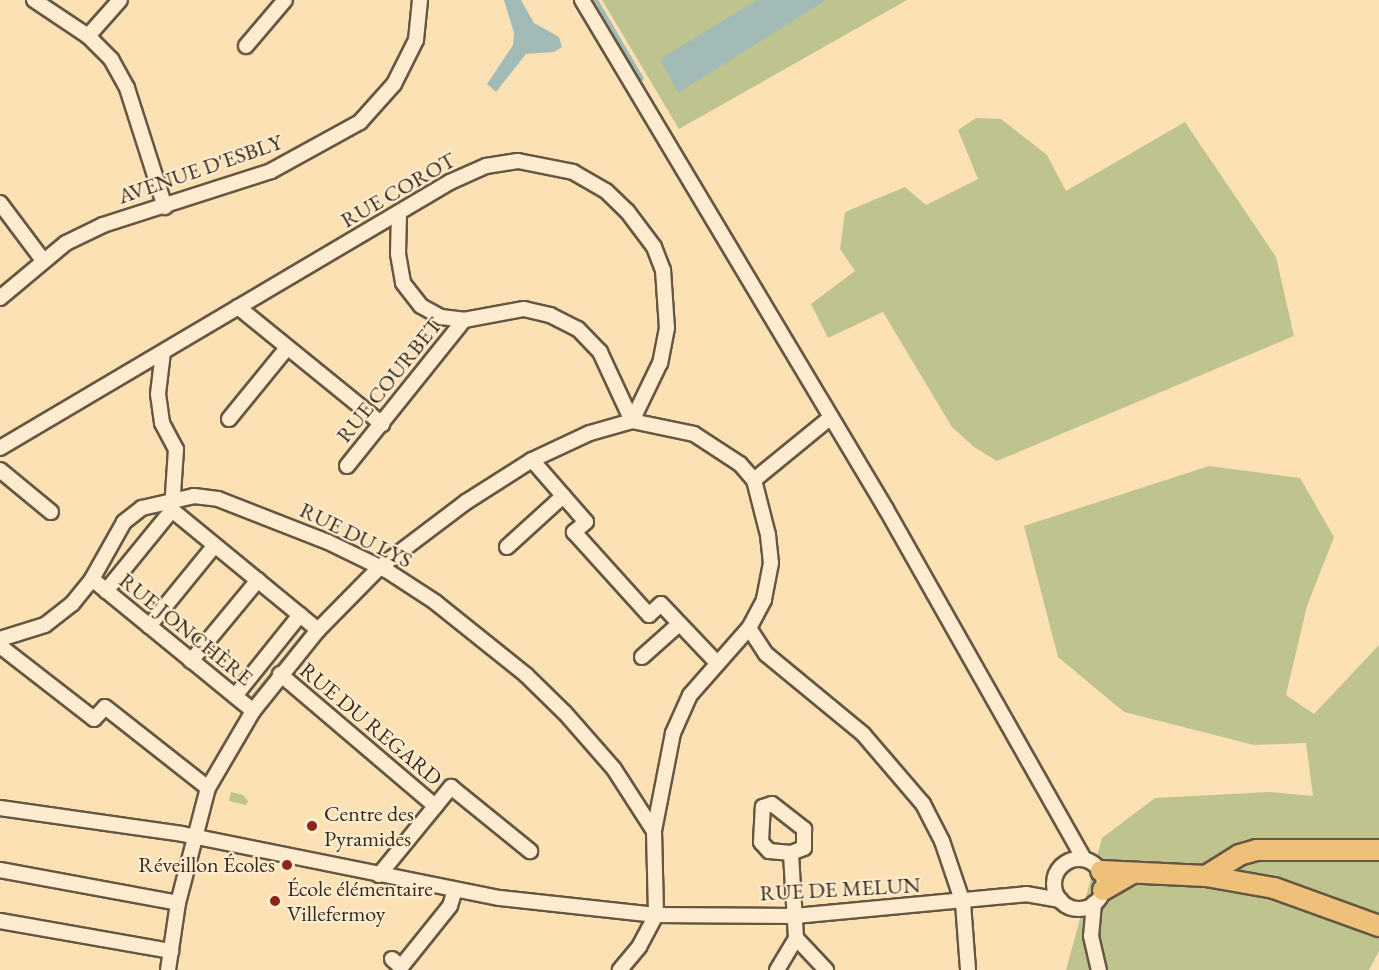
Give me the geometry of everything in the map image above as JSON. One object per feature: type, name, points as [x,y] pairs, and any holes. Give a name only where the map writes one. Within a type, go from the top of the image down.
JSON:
[{"type":"highway","points":[[1206,876],[1239,855],[1256,850],[1379,850]]},
{"type":"highway","points":[[1099,888],[1132,873],[1206,876],[1305,896],[1378,925]]},
{"type":"street","points":[[34,0],[88,36],[111,59],[127,88],[165,207]]},
{"type":"street","points":[[88,36],[120,0]]},
{"type":"street","points":[[246,46],[285,0]]},
{"type":"street","name":"AVENUE D'ESBLY","points":[[0,298],[42,259],[103,225],[165,207],[271,171],[360,122],[399,75],[416,40],[420,0]]},
{"type":"street","points":[[582,0],[1017,734],[1066,835],[1084,859],[1099,888],[1091,936]]},
{"type":"street","name":"RUE COROT","points":[[0,448],[399,213],[486,166],[518,161],[573,172],[606,191],[650,240],[663,270],[668,300],[660,363],[632,421]]},
{"type":"street","points":[[0,203],[42,259]]},
{"type":"street","points":[[399,213],[398,254],[403,283],[421,306],[441,317],[464,320],[524,309],[550,315],[578,329],[600,352],[632,421]]},
{"type":"street","points":[[238,307],[382,423]]},
{"type":"street","name":"RUE COURBET","points":[[347,466],[464,320]]},
{"type":"street","points":[[229,419],[287,348]]},
{"type":"street","points":[[106,591],[173,505],[176,449],[162,423],[158,394],[163,352]]},
{"type":"street","points":[[754,480],[831,417]]},
{"type":"street","points":[[168,970],[178,903],[208,788],[253,711],[280,674],[318,630],[380,567],[466,502],[532,460],[590,433],[632,421],[694,434],[740,464],[754,480],[768,535],[771,563],[764,600],[749,628],[716,662],[690,696],[673,733],[654,831],[656,915],[639,947],[620,970]]},
{"type":"street","points":[[532,460],[586,522],[574,532],[649,615],[661,604],[716,662]]},
{"type":"street","points":[[0,470],[51,512]]},
{"type":"street","points":[[507,547],[563,496]]},
{"type":"street","name":"RUE DU LYS","points":[[0,639],[45,625],[72,604],[92,579],[124,522],[142,508],[218,499],[263,514],[380,567],[474,632],[565,713],[614,769],[654,831]]},
{"type":"street","points":[[173,505],[215,545],[318,630]]},
{"type":"street","points":[[149,626],[215,545]]},
{"type":"street","name":"RUE JONCHÈRE","points":[[92,579],[253,711]]},
{"type":"street","points":[[191,661],[258,580]]},
{"type":"street","points":[[235,696],[300,615]]},
{"type":"street","points":[[642,657],[679,624]]},
{"type":"street","points":[[749,628],[766,654],[863,734],[894,766],[923,804],[942,841],[963,903],[968,970]]},
{"type":"street","points":[[0,646],[94,719],[105,707],[208,788]]},
{"type":"street","name":"RUE DU REGARD","points":[[280,674],[435,806]]},
{"type":"street","name":"RUE DU REGARD","points":[[379,875],[450,787],[530,851]]},
{"type":"street","name":"RUE DE MELUN","points":[[0,808],[60,814],[194,836],[455,890],[656,915],[795,916],[963,903],[1026,894],[1060,900]]},
{"type":"street","points":[[1066,835],[1065,864],[1055,878],[1060,900],[1074,908],[1091,936],[1099,970]]},
{"type":"street","points":[[777,970],[796,938],[791,854]]},
{"type":"street","points":[[1065,864],[1084,859]]},
{"type":"street","points":[[0,870],[178,903]]},
{"type":"street","name":"RUE DE MELUN","points":[[1026,894],[1055,878]]},
{"type":"street","points":[[1074,908],[1099,888]]},
{"type":"street","points":[[392,959],[401,967],[450,906],[455,890]]},
{"type":"street","points":[[0,921],[171,951]]},
{"type":"street","points":[[796,938],[826,970]]},
{"type":"green space","points":[[602,0],[907,0],[679,129]]},
{"type":"green space","points":[[976,118],[1001,119],[1047,155],[1066,191],[1185,122],[1276,257],[1294,336],[997,461],[974,447],[952,427],[883,312],[828,338],[811,304],[855,271],[840,249],[845,212],[905,187],[926,205],[978,179],[958,130]]},
{"type":"green space","points":[[1209,466],[1300,478],[1334,537],[1307,606],[1286,695],[1314,714],[1379,645],[1379,951],[1369,970],[1066,970],[1102,838],[1155,798],[1269,792],[1313,796],[1306,743],[1254,745],[1124,712],[1058,657],[1024,526]]},
{"type":"green space","points":[[299,621],[309,630],[307,635],[254,699],[243,697],[244,691],[251,696],[304,631],[298,626]]},
{"type":"green space","points":[[231,792],[243,795],[248,801],[246,805],[229,801]]},
{"type":"water","points":[[504,0],[521,0],[534,23],[559,37],[562,47],[554,52],[526,54],[496,92],[487,84],[513,45],[514,33]]},
{"type":"water","points":[[757,0],[826,0],[678,93],[660,59]]},
{"type":"waterway","points":[[596,0],[642,79]]},
{"type":"place","name":"Centre des Pyramides","points":[[312,826]]},
{"type":"place","name":"Réveillon Écoles","points":[[287,865]]},
{"type":"place","name":"École élémentaire Villefermoy","points":[[275,901]]}]
